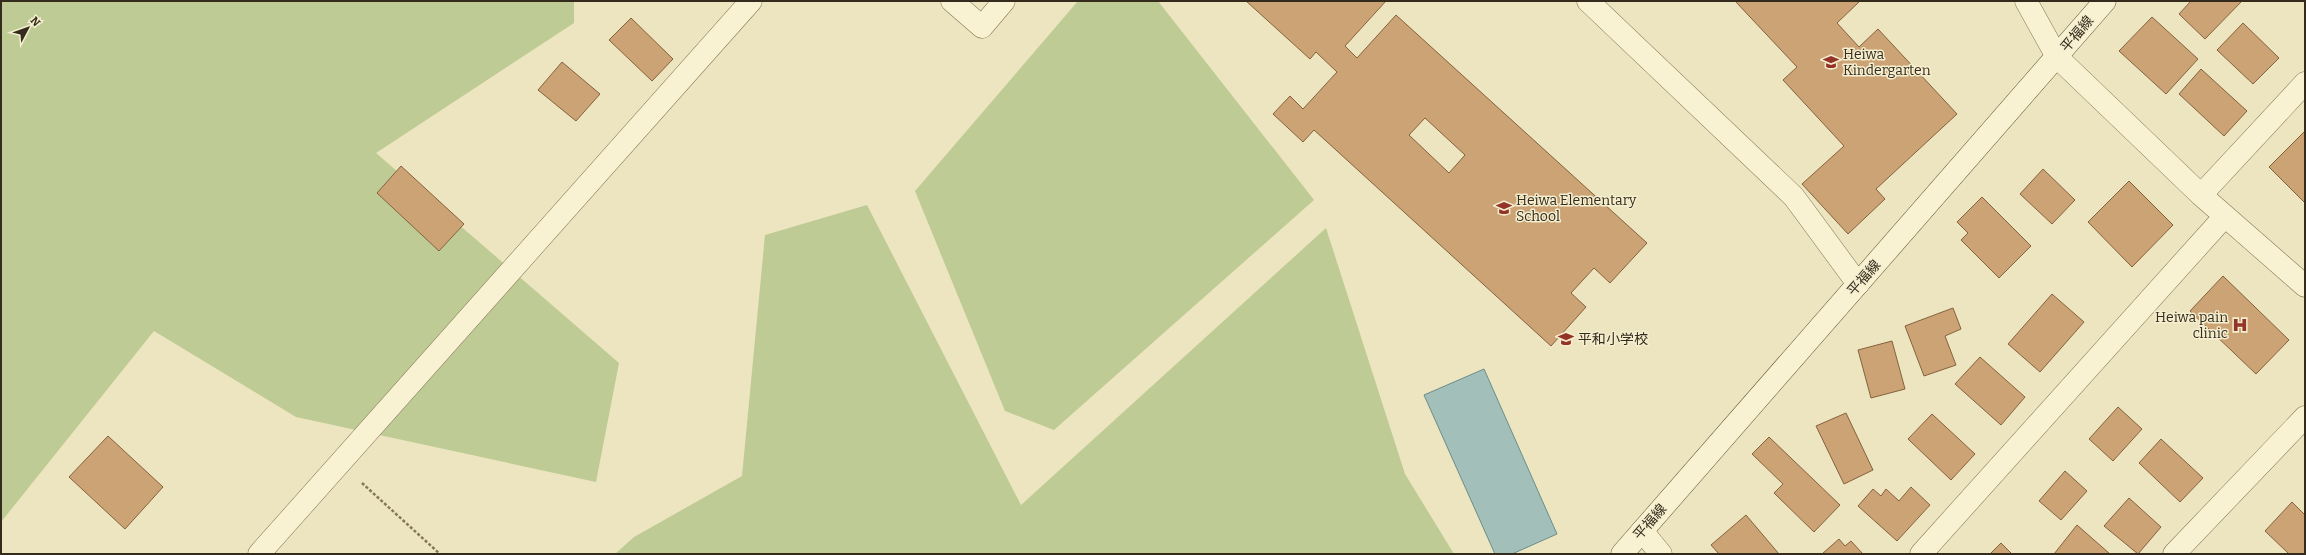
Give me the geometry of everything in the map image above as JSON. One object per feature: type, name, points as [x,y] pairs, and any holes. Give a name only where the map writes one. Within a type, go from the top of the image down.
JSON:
[{"type":"street","points":[[259,554],[711,44],[751,1]]},
{"type":"street","points":[[952,1],[982,27],[1004,1]]},
{"type":"street","points":[[1588,1],[1794,197],[1858,284]]},
{"type":"street","points":[[2026,1],[2057,57],[2201,194],[2305,286]]},
{"type":"street","name":"平福線","points":[[1622,554],[2105,1]]},
{"type":"street","points":[[2201,194],[2305,83]]},
{"type":"street","points":[[1921,554],[2225,216]]},
{"type":"street","points":[[2174,554],[2305,417]]},
{"type":"street","points":[[1642,531],[1661,554]]},
{"type":"path","points":[[341,463],[440,554]]},
{"type":"green space","points":[[1,1],[574,1],[574,23],[376,153],[619,363],[596,482],[296,417],[154,331],[1,522]]},
{"type":"green space","points":[[1078,1],[1158,1],[1314,200],[1054,430],[1005,411],[915,191]]},
{"type":"green space","points":[[867,205],[1021,505],[1326,228],[1405,474],[1454,554],[615,554],[634,537],[742,476],[765,235]]},
{"type":"water","points":[[1484,369],[1557,534],[1512,554],[1495,554],[1424,395]]},
{"type":"building","name":"Heiwa Elementary School","points":[[1246,1],[1386,1],[1345,46],[1357,58],[1396,15],[1647,243],[1610,283],[1594,268],[1571,293],[1586,307],[1551,346],[1314,130],[1303,142],[1273,114],[1290,96],[1303,109],[1337,72],[1316,52],[1310,59]],"holes":[[[1425,118],[1465,155],[1449,173],[1409,135]]]},
{"type":"building","points":[[1735,1],[1860,1],[1837,23],[1859,47],[1878,29],[1957,114],[1876,189],[1885,199],[1848,234],[1802,184],[1844,146],[1783,80],[1797,67]]},
{"type":"building","points":[[2191,1],[2242,1],[2205,39],[2179,14]]},
{"type":"building","points":[[2152,17],[2198,59],[2166,94],[2119,51]]},
{"type":"building","points":[[631,18],[673,59],[652,81],[609,40]]},
{"type":"building","points":[[2243,23],[2279,58],[2253,84],[2217,50]]},
{"type":"building","points":[[562,62],[600,94],[576,121],[538,90]]},
{"type":"building","points":[[2201,69],[2247,111],[2224,136],[2179,94]]},
{"type":"building","points":[[2305,131],[2305,203],[2269,167]]},
{"type":"building","points":[[401,166],[464,224],[439,251],[377,193]]},
{"type":"building","points":[[2043,169],[2075,200],[2052,224],[2020,194]]},
{"type":"building","points":[[2129,181],[2173,225],[2132,267],[2088,222]]},
{"type":"building","points":[[1982,197],[2031,246],[1999,278],[1961,240],[1968,233],[1957,222]]},
{"type":"building","name":"Heiwa pain clinic","points":[[2223,276],[2289,340],[2256,374],[2190,311]]},
{"type":"building","points":[[2052,294],[2084,322],[2040,372],[2008,344]]},
{"type":"building","points":[[1953,308],[1961,329],[1945,336],[1956,365],[1924,376],[1905,326]]},
{"type":"building","points":[[1892,341],[1905,389],[1871,398],[1858,350]]},
{"type":"building","points":[[1980,357],[2025,397],[2001,425],[1955,384]]},
{"type":"building","points":[[2118,407],[2142,429],[2113,461],[2089,439]]},
{"type":"building","points":[[1846,413],[1873,470],[1844,484],[1816,426]]},
{"type":"building","points":[[1932,414],[1975,454],[1951,480],[1908,439]]},
{"type":"building","points":[[108,436],[163,487],[125,529],[69,477]]},
{"type":"building","points":[[1769,437],[1840,505],[1814,532],[1774,493],[1783,484],[1752,454]]},
{"type":"building","points":[[2161,439],[2203,478],[2180,502],[2139,463]]},
{"type":"building","points":[[2065,471],[2087,491],[2061,520],[2039,501]]},
{"type":"building","points":[[1911,487],[1930,505],[1897,541],[1858,506],[1873,489],[1881,496],[1886,489],[1899,501]]},
{"type":"building","points":[[2129,498],[2161,527],[2138,554],[2104,526]]},
{"type":"building","points":[[2292,502],[2305,515],[2305,554],[2289,554],[2265,531]]},
{"type":"building","points":[[1746,515],[1779,554],[1719,554],[1711,545]]},
{"type":"building","points":[[2077,525],[2110,554],[2054,554]]},
{"type":"building","points":[[1839,539],[1845,546],[1851,541],[1863,554],[1822,554]]},
{"type":"building","points":[[2001,543],[2012,554],[1990,554]]},
{"type":"place","name":"Heiwa Kindergarten","points":[[1831,62]]},
{"type":"place","name":"Heiwa Elementary School","points":[[1504,208]]},
{"type":"place","name":"Heiwa pain clinic","points":[[2240,325]]},
{"type":"place","name":"平和小学校","points":[[1566,339]]}]
